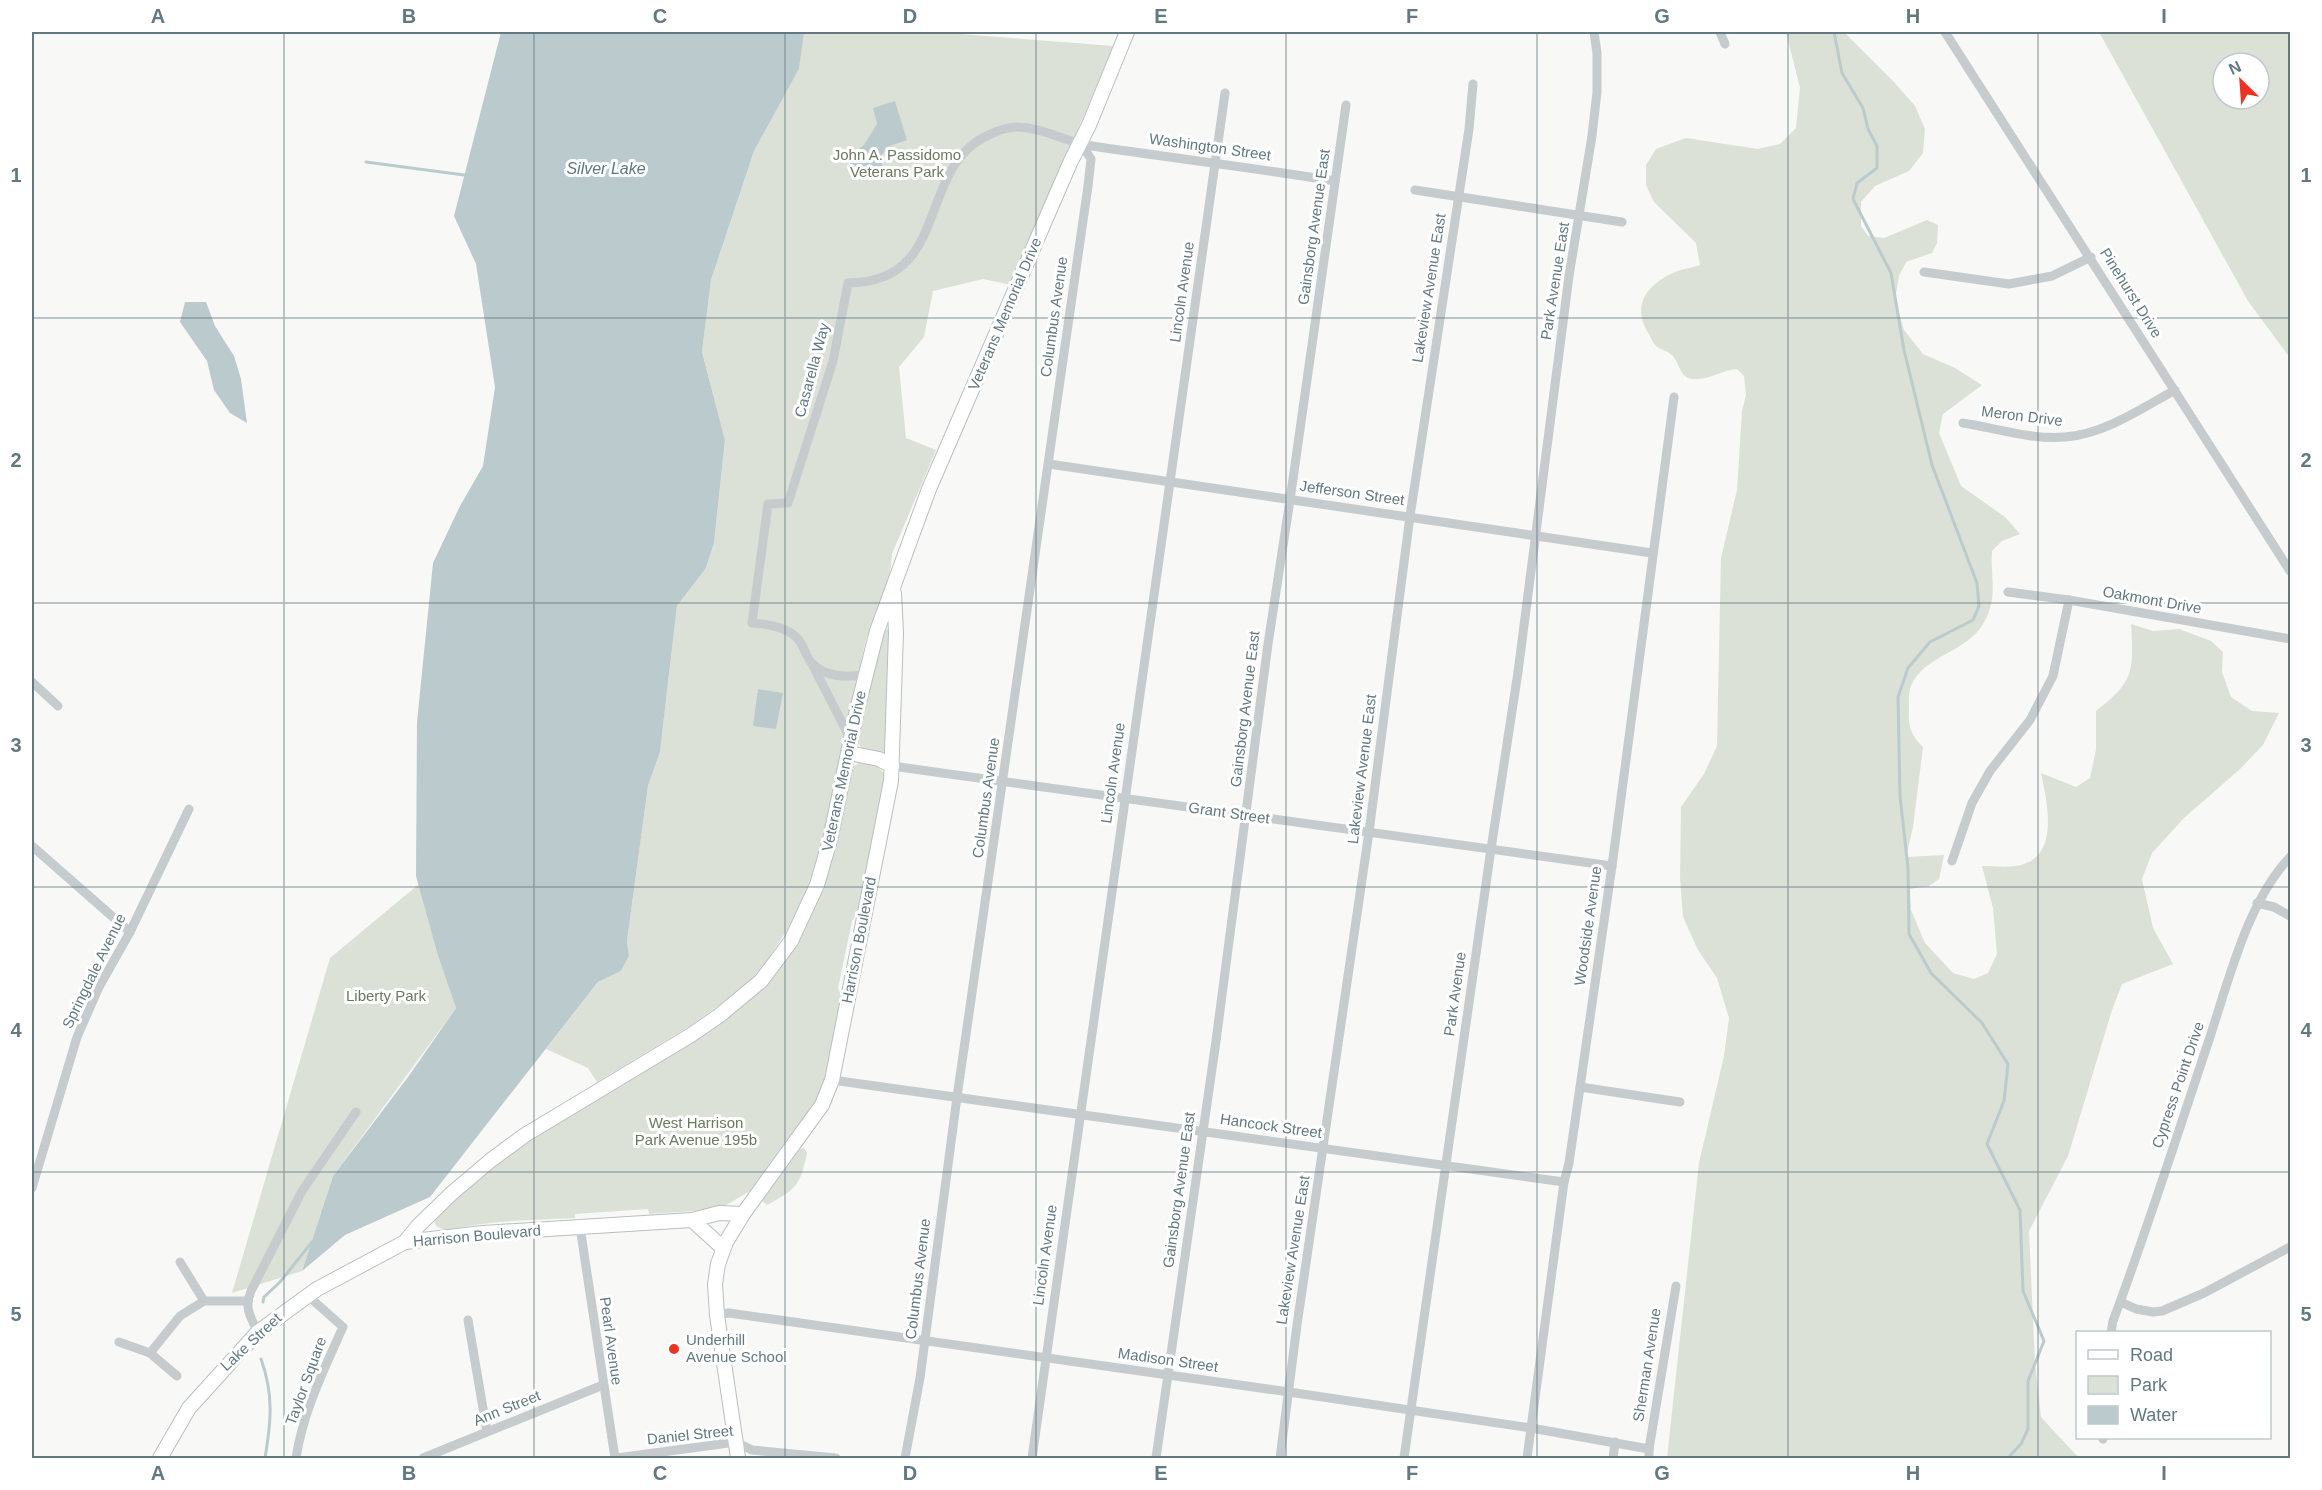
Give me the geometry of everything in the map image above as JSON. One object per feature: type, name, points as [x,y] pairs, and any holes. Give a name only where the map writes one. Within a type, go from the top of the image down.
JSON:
[{"type":"main road","name":"Veterans Memorial Drive","points":[[405,1242],[452,1193],[491,1160],[565,1110],[691,1035],[720,1015],[761,981],[791,941],[817,885],[830,840],[865,675],[877,631],[929,489],[1070,162],[1081,144],[1127,32]]},
{"type":"main road","name":"Harrison Boulevard","points":[[405,1242],[483,1233],[692,1220],[719,1213],[743,1214],[822,1105],[832,1080],[891,781],[896,633],[894,587]]},
{"type":"main road","name":"Grant Street","points":[[850,747],[892,766]]},
{"type":"main road","points":[[738,1458],[717,1315],[715,1284],[723,1248],[743,1214]]},
{"type":"main road","points":[[692,1220],[723,1248]]},
{"type":"main road","name":"Lake Street","points":[[160,1458],[189,1408],[258,1332],[307,1295],[405,1242]]},
{"type":"street","name":"Park Avenue East","points":[[1535,535],[1568,287],[1598,92],[1594,32]]},
{"type":"street","points":[[1720,32],[1725,44]]},
{"type":"street","name":"Pinehurst Drive","points":[[1945,32],[2290,571]]},
{"type":"street","name":"Lakeview Avenue East","points":[[1280,1458],[1369,832],[1410,516],[1469,129],[1473,84]]},
{"type":"street","name":"Lincoln Avenue","points":[[1032,1458],[1225,93]]},
{"type":"street","name":"Gainsborg Avenue East","points":[[1156,1458],[1247,815],[1268,644],[1346,105]]},
{"type":"street","name":"Casarella Way","points":[[865,675],[836,676],[825,673],[811,662],[804,647],[789,631],[752,623],[768,504],[788,503],[833,361],[848,283],[866,283],[887,277],[906,263],[919,247],[955,163],[969,146],[991,133],[1016,127],[1041,130],[1081,144]]},
{"type":"street","name":"Washington Street","points":[[1081,144],[1216,162],[1335,182]]},
{"type":"street","name":"Columbus Avenue","points":[[905,1458],[925,1341],[957,1097],[1004,781],[1091,159],[1081,144]]},
{"type":"street","points":[[1415,190],[1622,222]]},
{"type":"street","points":[[1924,272],[2009,284],[2052,276],[2091,257]]},
{"type":"street","name":"Meron Drive","points":[[1963,423],[2064,437],[2105,427],[2175,390]]},
{"type":"street","name":"Woodside Avenue","points":[[1527,1458],[1564,1182],[1569,1163],[1612,866],[1674,398]]},
{"type":"street","name":"Jefferson Street","points":[[1048,464],[1652,553]]},
{"type":"street","name":"Park Avenue","points":[[1404,1458],[1518,672],[1535,535]]},
{"type":"street","name":"Oakmont Drive","points":[[2008,592],[2069,600],[2290,639]]},
{"type":"street","points":[[1952,861],[1972,803],[1990,771],[2030,720],[2053,676],[2069,600]]},
{"type":"street","points":[[811,662],[850,747]]},
{"type":"street","points":[[32,682],[58,706]]},
{"type":"street","name":"Grant Street","points":[[892,766],[1612,866]]},
{"type":"street","name":"Springdale Avenue","points":[[32,1188],[77,1037],[99,987],[130,932],[189,809]]},
{"type":"street","points":[[32,846],[130,932]]},
{"type":"street","name":"Cypress Point Drive","points":[[2111,1331],[2257,903],[2277,871],[2290,856]]},
{"type":"street","points":[[2257,903],[2274,907],[2290,916]]},
{"type":"street","name":"Hancock Street","points":[[832,1080],[1564,1182]]},
{"type":"street","points":[[1580,1087],[1680,1102]]},
{"type":"street","points":[[258,1332],[250,1318],[247,1301],[302,1191],[356,1112]]},
{"type":"street","name":"Pearl Avenue","points":[[579,1227],[616,1458]]},
{"type":"street","points":[[2121,1302],[2136,1309],[2162,1311],[2204,1293],[2290,1247]]},
{"type":"street","points":[[180,1262],[204,1301]]},
{"type":"street","name":"Sherman Avenue","points":[[1649,1454],[1676,1286]]},
{"type":"street","name":"Taylor Square","points":[[296,1458],[314,1392],[343,1327],[307,1295]]},
{"type":"street","points":[[150,1353],[180,1316],[204,1301],[247,1301]]},
{"type":"street","name":"Madison Street","points":[[717,1315],[729,1313],[1411,1410],[1615,1442],[1649,1454]]},
{"type":"street","points":[[468,1320],[487,1432]]},
{"type":"street","points":[[119,1342],[150,1353],[177,1376]]},
{"type":"street","name":"Ann Street","points":[[423,1458],[603,1385]]},
{"type":"street","name":"Daniel Street","points":[[616,1458],[736,1442],[752,1450],[836,1458]]},
{"type":"street","points":[[1613,1458],[1615,1442]]},
{"type":"green space","name":"John A. Passidomo Veterans Park","points":[[934,32],[1114,46],[1011,285],[983,279],[933,291],[924,337],[899,367],[906,438],[936,450],[892,554],[890,575],[866,639],[818,857],[798,914],[761,969],[742,989],[690,1026],[597,1082],[588,1068],[546,1049],[598,982],[621,971],[629,956],[627,941],[648,786],[660,752],[677,606],[706,568],[714,543],[725,440],[702,352],[711,280],[754,151],[799,69],[803,34]]},
{"type":"green space","points":[[1786,32],[1844,32],[1915,106],[1925,129],[1923,153],[1909,171],[1875,186],[1861,202],[1861,226],[1868,236],[1884,238],[1927,220],[1938,225],[1937,243],[1932,253],[1906,262],[1899,276],[1895,300],[1904,330],[1923,354],[1955,368],[1982,385],[1943,414],[1939,433],[1961,486],[2005,517],[2020,534],[2002,541],[1992,551],[1991,605],[1976,634],[1925,667],[1910,689],[1910,726],[1913,735],[1923,747],[1913,827],[1906,857],[1944,855],[1939,879],[1929,886],[1910,889],[1911,910],[1925,943],[1953,973],[1974,979],[1988,973],[1997,954],[1993,908],[1982,866],[2021,865],[2033,859],[2041,850],[2046,839],[2048,812],[2041,773],[2076,787],[2090,778],[2096,750],[2096,711],[2118,692],[2129,674],[2132,653],[2131,624],[2153,631],[2179,629],[2211,641],[2223,652],[2222,672],[2231,697],[2252,711],[2279,713],[2263,745],[2240,769],[2184,818],[2152,853],[2142,879],[2153,928],[2173,964],[2122,984],[2068,1156],[2029,1231],[2035,1363],[2041,1417],[2076,1455],[2082,1458],[1667,1458],[1699,1163],[1724,1056],[1729,1018],[1717,978],[1698,950],[1683,917],[1680,877],[1681,807],[1704,774],[1717,746],[1721,558],[1737,490],[1742,411],[1746,395],[1744,376],[1737,369],[1698,379],[1685,376],[1675,358],[1655,345],[1644,324],[1641,315],[1642,306],[1649,290],[1663,278],[1679,270],[1700,265],[1696,243],[1654,202],[1646,185],[1646,165],[1656,149],[1686,138],[1758,149],[1780,144],[1796,128],[1800,88]]},
{"type":"green space","points":[[2099,32],[2290,32],[2290,358],[2248,301]]},
{"type":"green space","points":[[886,629],[889,631],[885,750],[880,754],[864,750],[857,743],[866,694]]},
{"type":"green space","name":"West Harrison Park Avenue 195b","points":[[861,762],[877,766],[885,774],[859,911],[852,921],[838,988],[841,995],[824,1085],[817,1100],[750,1191],[723,1207],[708,1210],[649,1214],[648,1209],[575,1214],[575,1218],[494,1222],[451,1229],[436,1226],[434,1218],[480,1177],[521,1145],[665,1058],[790,952],[809,920],[823,883],[850,772],[852,767]]},
{"type":"green space","name":"Liberty Park","points":[[419,884],[456,1008],[333,1176],[302,1271],[232,1293],[330,958]]},
{"type":"green space","points":[[804,1148],[807,1153],[799,1180],[791,1190],[767,1205],[762,1201],[800,1149]]},
{"type":"water","name":"Silver Lake","points":[[501,32],[804,32],[799,69],[754,151],[711,280],[702,352],[725,440],[714,543],[706,568],[677,606],[660,752],[648,786],[627,941],[629,956],[621,971],[598,982],[430,1197],[345,1235],[302,1271],[333,1176],[408,1077],[456,1008],[437,952],[416,876],[417,722],[433,563],[460,506],[483,466],[495,387],[476,264],[454,216]]},
{"type":"water","points":[[895,101],[907,140],[887,147],[882,155],[882,177],[862,172],[846,159],[864,145],[877,124],[873,108]]},
{"type":"water","points":[[185,302],[206,302],[215,326],[234,356],[241,379],[247,423],[230,413],[214,390],[207,361],[180,322]]},
{"type":"water","points":[[758,689],[783,693],[776,729],[753,726]]},
{"type":"waterway","points":[[1834,32],[1842,73],[1863,108],[1868,129],[1877,146],[1877,168],[1857,183],[1853,199],[1891,273],[1904,350],[1932,465],[1977,583],[1979,606],[1973,620],[1930,642],[1908,668],[1898,697],[1900,796],[1908,868],[1909,934],[1931,973],[1982,1023],[2008,1064],[2004,1101],[1987,1144],[2020,1210],[2023,1291],[2044,1341],[2028,1381],[2028,1429],[2021,1444],[2008,1458]]},
{"type":"waterway","points":[[366,162],[464,175]]},
{"type":"waterway","points":[[263,1302],[264,1297],[280,1282],[312,1242]]},
{"type":"waterway","points":[[261,1359],[270,1397],[269,1432],[265,1458]]},
{"type":"place","name":"Underhill Avenue School","points":[[674,1349]]}]
